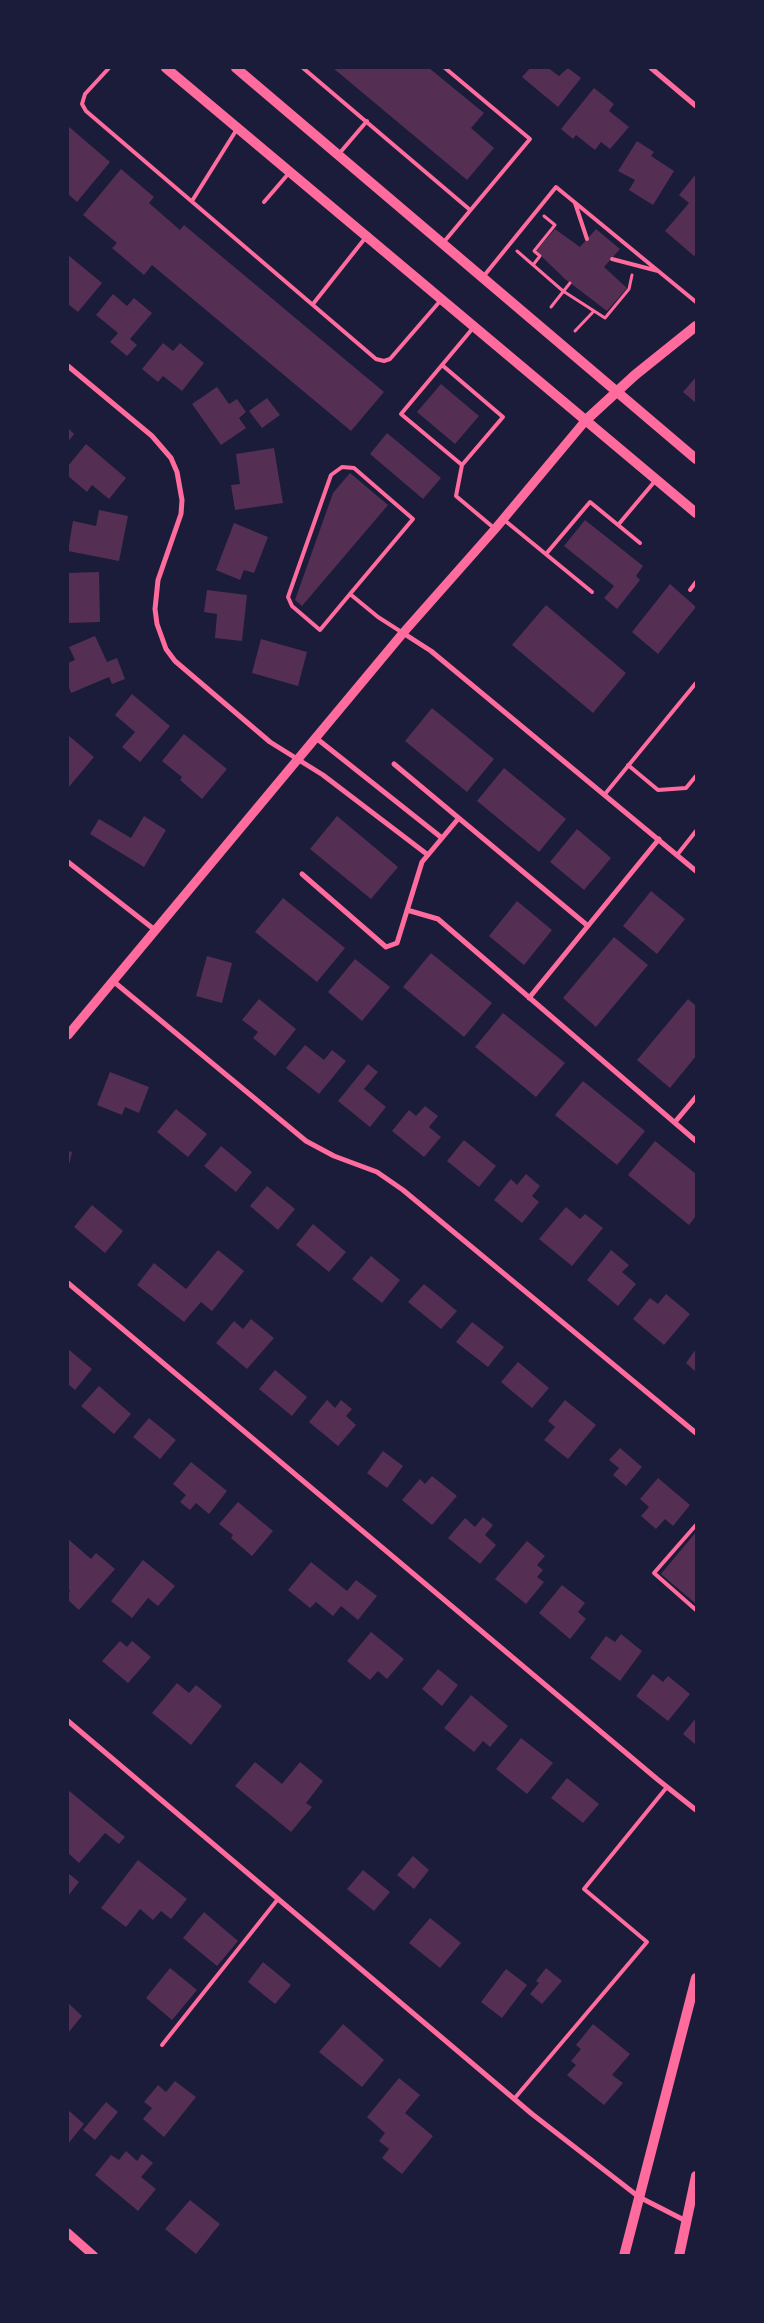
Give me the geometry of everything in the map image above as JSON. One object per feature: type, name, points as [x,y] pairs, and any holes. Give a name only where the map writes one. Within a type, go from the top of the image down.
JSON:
[{"type":"main road","points":[[166,68],[696,513]]},
{"type":"main road","points":[[239,69],[696,459]]},
{"type":"main road","points":[[586,420],[619,392],[635,375],[696,326]]},
{"type":"main road","points":[[624,2256],[696,1978]]},
{"type":"main road","points":[[678,2256],[696,2177]]},
{"type":"street","points":[[651,68],[696,106]]},
{"type":"street","points":[[68,366],[152,436],[171,458],[177,472],[181,492],[181,514],[155,594],[157,624],[166,649],[186,672],[270,742],[323,775],[428,855]]},
{"type":"street","points":[[68,1035],[403,633],[495,529],[586,420]]},
{"type":"street","points":[[403,633],[431,651],[696,871]]},
{"type":"street","points":[[316,738],[442,838]]},
{"type":"street","points":[[394,764],[588,926]]},
{"type":"street","points":[[302,874],[386,947],[397,943],[422,862],[458,818]]},
{"type":"street","points":[[529,998],[659,839]]},
{"type":"street","points":[[68,862],[155,930]]},
{"type":"street","points":[[407,910],[438,919],[696,1141]]},
{"type":"street","points":[[113,981],[306,1141],[334,1156],[377,1172],[403,1190],[696,1433]]},
{"type":"street","points":[[675,1122],[696,1097]]},
{"type":"street","points":[[68,1284],[696,1810]]},
{"type":"street","points":[[68,1721],[514,2098],[639,2197],[686,2221]]},
{"type":"street","points":[[68,2233],[94,2256]]},
{"type":"lane","points":[[109,68],[85,94],[82,104],[86,111],[376,359],[384,361],[390,359],[442,299]]},
{"type":"lane","points":[[303,68],[469,209]]},
{"type":"lane","points":[[442,243],[530,138],[445,68]]},
{"type":"lane","points":[[338,155],[367,121]]},
{"type":"lane","points":[[192,201],[238,129]]},
{"type":"lane","points":[[264,202],[290,172]]},
{"type":"lane","points":[[483,277],[556,186],[696,302]]},
{"type":"lane","points":[[574,201],[588,238]]},
{"type":"lane","points":[[313,304],[367,236]]},
{"type":"lane","points":[[612,258],[660,272]]},
{"type":"lane","points":[[462,466],[401,414],[474,326]]},
{"type":"lane","points":[[442,365],[503,417],[462,466],[456,496],[495,529]]},
{"type":"lane","points":[[342,467],[354,468],[413,519],[350,594],[320,630],[292,606],[288,597],[331,475],[342,467]]},
{"type":"lane","points":[[618,525],[656,479]]},
{"type":"lane","points":[[546,554],[590,502],[640,543]]},
{"type":"lane","points":[[503,519],[592,592]]},
{"type":"lane","points":[[690,590],[696,582]]},
{"type":"lane","points":[[350,594],[378,617],[403,633]]},
{"type":"lane","points":[[605,794],[696,682]]},
{"type":"lane","points":[[628,765],[658,790],[686,788],[696,776]]},
{"type":"lane","points":[[677,855],[696,831]]},
{"type":"lane","points":[[696,1525],[654,1573],[696,1610]]},
{"type":"lane","points":[[514,2098],[647,1942],[584,1889],[667,1787]]},
{"type":"lane","points":[[162,2045],[278,1899]]},
{"type":"path","points":[[533,265],[540,256],[534,251],[555,225],[538,210]]},
{"type":"path","points":[[510,245],[563,291],[605,318],[629,289],[634,264]]},
{"type":"path","points":[[551,307],[570,283]]},
{"type":"path","points":[[575,331],[594,311]]},
{"type":"building","points":[[333,68],[429,68],[484,113],[471,128],[494,148],[467,180]]},
{"type":"building","points":[[530,68],[548,68],[559,76],[568,68],[581,78],[558,107],[522,77]]},
{"type":"building","points":[[594,88],[614,104],[609,111],[629,127],[610,149],[601,142],[595,150],[576,135],[573,139],[561,129]]},
{"type":"building","points":[[68,126],[110,162],[77,202],[68,194]]},
{"type":"building","points":[[637,141],[654,152],[651,156],[674,171],[653,205],[629,190],[635,180],[618,171]]},
{"type":"building","points":[[121,169],[154,197],[149,203],[180,230],[184,225],[384,392],[351,431],[152,265],[144,275],[112,248],[117,243],[83,215]]},
{"type":"building","points":[[696,174],[696,253],[694,256],[665,231],[689,203],[679,195]]},
{"type":"building","points":[[555,229],[580,247],[596,229],[620,249],[604,267],[627,288],[607,311],[565,279],[536,251]]},
{"type":"building","points":[[68,255],[102,283],[78,312],[68,304]]},
{"type":"building","points":[[113,294],[127,306],[134,298],[152,313],[130,339],[137,345],[127,356],[110,342],[118,333],[96,315]]},
{"type":"building","points":[[163,343],[173,351],[180,343],[204,363],[182,391],[163,376],[158,382],[142,369]]},
{"type":"building","points":[[696,377],[696,403],[683,392]]},
{"type":"building","points":[[441,384],[479,416],[455,444],[417,412]]},
{"type":"building","points":[[217,387],[229,404],[237,399],[246,412],[239,418],[246,428],[221,445],[192,404]]},
{"type":"building","points":[[267,398],[280,415],[262,428],[249,411]]},
{"type":"building","points":[[68,428],[74,434],[68,442]]},
{"type":"building","points":[[387,433],[441,478],[423,499],[370,454]]},
{"type":"building","points":[[86,444],[126,478],[109,499],[92,485],[87,492],[68,476],[68,466]]},
{"type":"building","points":[[274,448],[283,503],[235,510],[231,485],[240,484],[236,454]]},
{"type":"building","points":[[350,473],[388,505],[302,606],[295,600],[333,493]]},
{"type":"building","points":[[99,510],[128,516],[119,561],[68,551],[73,521],[96,526]]},
{"type":"building","points":[[585,520],[643,566],[636,576],[640,580],[617,609],[604,598],[614,586],[564,546]]},
{"type":"building","points":[[234,523],[268,537],[254,573],[244,570],[240,580],[216,570]]},
{"type":"building","points":[[99,572],[100,622],[68,623],[68,573]]},
{"type":"building","points":[[670,584],[696,607],[658,654],[632,632]]},
{"type":"building","points":[[207,590],[247,595],[242,641],[215,638],[217,614],[204,612]]},
{"type":"building","points":[[546,605],[626,673],[593,713],[512,645]]},
{"type":"building","points":[[95,636],[107,662],[117,658],[125,679],[112,684],[109,677],[71,693],[68,685],[68,663],[75,660],[69,647]]},
{"type":"building","points":[[261,639],[307,652],[298,686],[252,673]]},
{"type":"building","points":[[132,694],[170,726],[140,762],[122,747],[135,732],[115,715]]},
{"type":"building","points":[[432,708],[494,759],[467,792],[405,741]]},
{"type":"building","points":[[184,734],[227,769],[202,799],[180,780],[182,777],[162,761]]},
{"type":"building","points":[[68,735],[94,757],[68,788]]},
{"type":"building","points":[[504,768],[566,819],[539,852],[477,801]]},
{"type":"building","points":[[144,816],[166,830],[144,867],[90,834],[99,819],[131,838]]},
{"type":"building","points":[[337,816],[398,867],[371,899],[310,849]]},
{"type":"building","points":[[577,829],[611,858],[584,890],[550,862]]},
{"type":"building","points":[[651,891],[685,919],[657,954],[623,926]]},
{"type":"building","points":[[283,898],[345,948],[317,982],[255,932]]},
{"type":"building","points":[[517,901],[552,930],[524,965],[489,936]]},
{"type":"building","points":[[614,937],[648,965],[596,1027],[563,998]]},
{"type":"building","points":[[431,953],[492,1003],[464,1037],[403,987]]},
{"type":"building","points":[[207,956],[232,963],[222,1003],[196,996]]},
{"type":"building","points":[[355,959],[390,987],[362,1021],[328,992]]},
{"type":"building","points":[[259,999],[296,1029],[275,1056],[253,1038],[258,1032],[242,1020]]},
{"type":"building","points":[[688,999],[696,1006],[696,1056],[670,1088],[637,1060]]},
{"type":"building","points":[[503,1013],[565,1063],[536,1097],[475,1047]]},
{"type":"building","points":[[305,1045],[324,1060],[332,1050],[346,1061],[319,1094],[286,1068]]},
{"type":"building","points":[[368,1064],[378,1072],[364,1089],[386,1107],[370,1127],[338,1101]]},
{"type":"building","points":[[110,1072],[149,1087],[139,1113],[125,1107],[122,1115],[97,1105]]},
{"type":"building","points":[[583,1081],[645,1131],[617,1165],[555,1115]]},
{"type":"building","points":[[425,1106],[438,1116],[429,1127],[441,1137],[424,1157],[392,1131],[409,1110],[416,1116]]},
{"type":"building","points":[[176,1109],[207,1134],[188,1157],[157,1132]]},
{"type":"building","points":[[464,1140],[496,1166],[479,1187],[447,1161]]},
{"type":"building","points":[[655,1141],[696,1174],[696,1216],[689,1225],[628,1175]]},
{"type":"building","points":[[221,1146],[252,1172],[236,1192],[204,1166]]},
{"type":"building","points":[[68,1151],[72,1152],[68,1169]]},
{"type":"building","points":[[526,1174],[540,1186],[532,1196],[539,1202],[522,1223],[494,1200],[511,1179],[517,1185]]},
{"type":"building","points":[[267,1186],[295,1209],[278,1230],[250,1206]]},
{"type":"building","points":[[92,1205],[123,1231],[105,1253],[74,1227]]},
{"type":"building","points":[[566,1207],[580,1219],[585,1214],[603,1228],[572,1266],[539,1239]]},
{"type":"building","points":[[313,1224],[346,1252],[329,1272],[296,1245]]},
{"type":"building","points":[[218,1250],[244,1271],[212,1311],[201,1302],[184,1322],[137,1285],[154,1263],[186,1289]]},
{"type":"building","points":[[611,1250],[629,1265],[622,1272],[636,1284],[618,1306],[587,1280]]},
{"type":"building","points":[[371,1256],[400,1280],[382,1303],[352,1279]]},
{"type":"building","points":[[424,1284],[457,1311],[441,1329],[408,1302]]},
{"type":"building","points":[[666,1294],[690,1314],[664,1345],[633,1319],[650,1298],[658,1304]]},
{"type":"building","points":[[251,1319],[274,1338],[247,1369],[216,1343],[234,1321],[243,1329]]},
{"type":"building","points":[[472,1322],[504,1347],[488,1367],[456,1342]]},
{"type":"building","points":[[68,1349],[92,1369],[75,1390],[68,1384]]},
{"type":"building","points":[[696,1349],[696,1372],[686,1363]]},
{"type":"building","points":[[518,1362],[549,1388],[532,1408],[501,1382]]},
{"type":"building","points":[[275,1370],[307,1397],[292,1416],[259,1389]]},
{"type":"building","points":[[99,1386],[131,1414],[114,1434],[81,1406]]},
{"type":"building","points":[[327,1400],[335,1408],[341,1400],[352,1409],[346,1416],[356,1425],[338,1446],[309,1422]]},
{"type":"building","points":[[565,1400],[596,1425],[568,1459],[544,1440],[555,1427],[548,1421]]},
{"type":"building","points":[[149,1418],[176,1440],[160,1459],[133,1437]]},
{"type":"building","points":[[620,1448],[642,1467],[626,1486],[613,1475],[619,1468],[609,1460]]},
{"type":"building","points":[[383,1451],[403,1466],[387,1488],[367,1473]]},
{"type":"building","points":[[191,1462],[227,1491],[209,1514],[196,1503],[190,1510],[180,1502],[186,1495],[173,1484]]},
{"type":"building","points":[[432,1476],[457,1496],[432,1525],[402,1500],[420,1479],[425,1484]]},
{"type":"building","points":[[658,1478],[690,1505],[673,1526],[665,1519],[656,1529],[641,1516],[649,1507],[640,1499]]},
{"type":"building","points":[[238,1502],[273,1531],[252,1556],[231,1538],[233,1535],[219,1524]]},
{"type":"building","points":[[483,1517],[493,1525],[485,1535],[496,1545],[480,1564],[448,1538],[465,1518],[475,1527]]},
{"type":"building","points":[[696,1532],[696,1604],[661,1574]]},
{"type":"building","points":[[68,1539],[91,1559],[96,1553],[115,1569],[79,1610],[68,1600],[70,1591],[68,1589]]},
{"type":"building","points":[[527,1541],[545,1556],[537,1565],[543,1570],[537,1577],[544,1582],[526,1604],[495,1579]]},
{"type":"building","points":[[143,1560],[175,1586],[158,1606],[148,1598],[132,1618],[111,1601]]},
{"type":"building","points":[[311,1562],[347,1591],[356,1580],[377,1596],[358,1620],[341,1606],[333,1616],[316,1602],[310,1608],[288,1590]]},
{"type":"building","points":[[562,1585],[585,1603],[578,1612],[586,1619],[570,1639],[539,1613]]},
{"type":"building","points":[[371,1632],[404,1659],[387,1679],[378,1671],[370,1680],[347,1661]]},
{"type":"building","points":[[621,1634],[642,1651],[620,1681],[590,1658],[606,1636],[615,1642]]},
{"type":"building","points":[[120,1641],[127,1647],[132,1641],[151,1657],[128,1683],[102,1661]]},
{"type":"building","points":[[438,1669],[458,1685],[442,1706],[422,1689]]},
{"type":"building","points":[[653,1674],[663,1682],[668,1676],[690,1694],[668,1721],[636,1696]]},
{"type":"building","points":[[177,1683],[189,1693],[196,1685],[222,1706],[191,1745],[152,1713]]},
{"type":"building","points":[[471,1695],[508,1726],[490,1747],[483,1741],[474,1752],[444,1728]]},
{"type":"building","points":[[696,1718],[696,1745],[683,1734]]},
{"type":"building","points":[[521,1738],[553,1763],[527,1794],[496,1769]]},
{"type":"building","points":[[255,1762],[282,1784],[300,1762],[323,1781],[306,1803],[312,1807],[291,1832],[235,1786]]},
{"type":"building","points":[[567,1778],[599,1804],[583,1823],[551,1798]]},
{"type":"building","points":[[68,1790],[125,1837],[119,1844],[105,1833],[79,1863],[68,1853]]},
{"type":"building","points":[[413,1856],[429,1870],[414,1889],[397,1875]]},
{"type":"building","points":[[138,1860],[187,1899],[171,1919],[161,1911],[153,1920],[140,1909],[126,1927],[101,1908]]},
{"type":"building","points":[[363,1870],[390,1892],[374,1911],[347,1889]]},
{"type":"building","points":[[68,1873],[79,1882],[68,1896]]},
{"type":"building","points":[[204,1912],[238,1941],[217,1966],[183,1938]]},
{"type":"building","points":[[430,1918],[461,1943],[440,1968],[409,1943]]},
{"type":"building","points":[[263,1962],[291,1985],[275,2004],[248,1982]]},
{"type":"building","points":[[170,1968],[197,1990],[172,2020],[146,1998]]},
{"type":"building","points":[[546,1968],[562,1981],[542,2004],[530,1994],[539,1983],[536,1981]]},
{"type":"building","points":[[506,1969],[527,1985],[502,2018],[481,2002]]},
{"type":"building","points":[[68,2003],[82,2016],[68,2033]]},
{"type":"building","points":[[343,2024],[384,2060],[362,2087],[319,2052]]},
{"type":"building","points":[[593,2024],[630,2054],[612,2075],[623,2083],[604,2105],[567,2075],[576,2065],[571,2061],[581,2049],[576,2045]]},
{"type":"building","points":[[399,2078],[420,2095],[405,2113],[433,2136],[402,2174],[382,2158],[389,2149],[379,2141],[385,2133],[367,2117]]},
{"type":"building","points":[[175,2081],[196,2097],[164,2137],[143,2119],[152,2108],[144,2102],[158,2085],[166,2092]]},
{"type":"building","points":[[106,2102],[118,2112],[95,2140],[83,2130]]},
{"type":"building","points":[[68,2110],[84,2124],[68,2144]]},
{"type":"building","points":[[126,2151],[137,2161],[142,2154],[153,2163],[141,2177],[156,2189],[138,2211],[95,2175],[111,2155],[119,2160]]},
{"type":"building","points":[[190,2200],[220,2224],[196,2254],[165,2229]]}]
